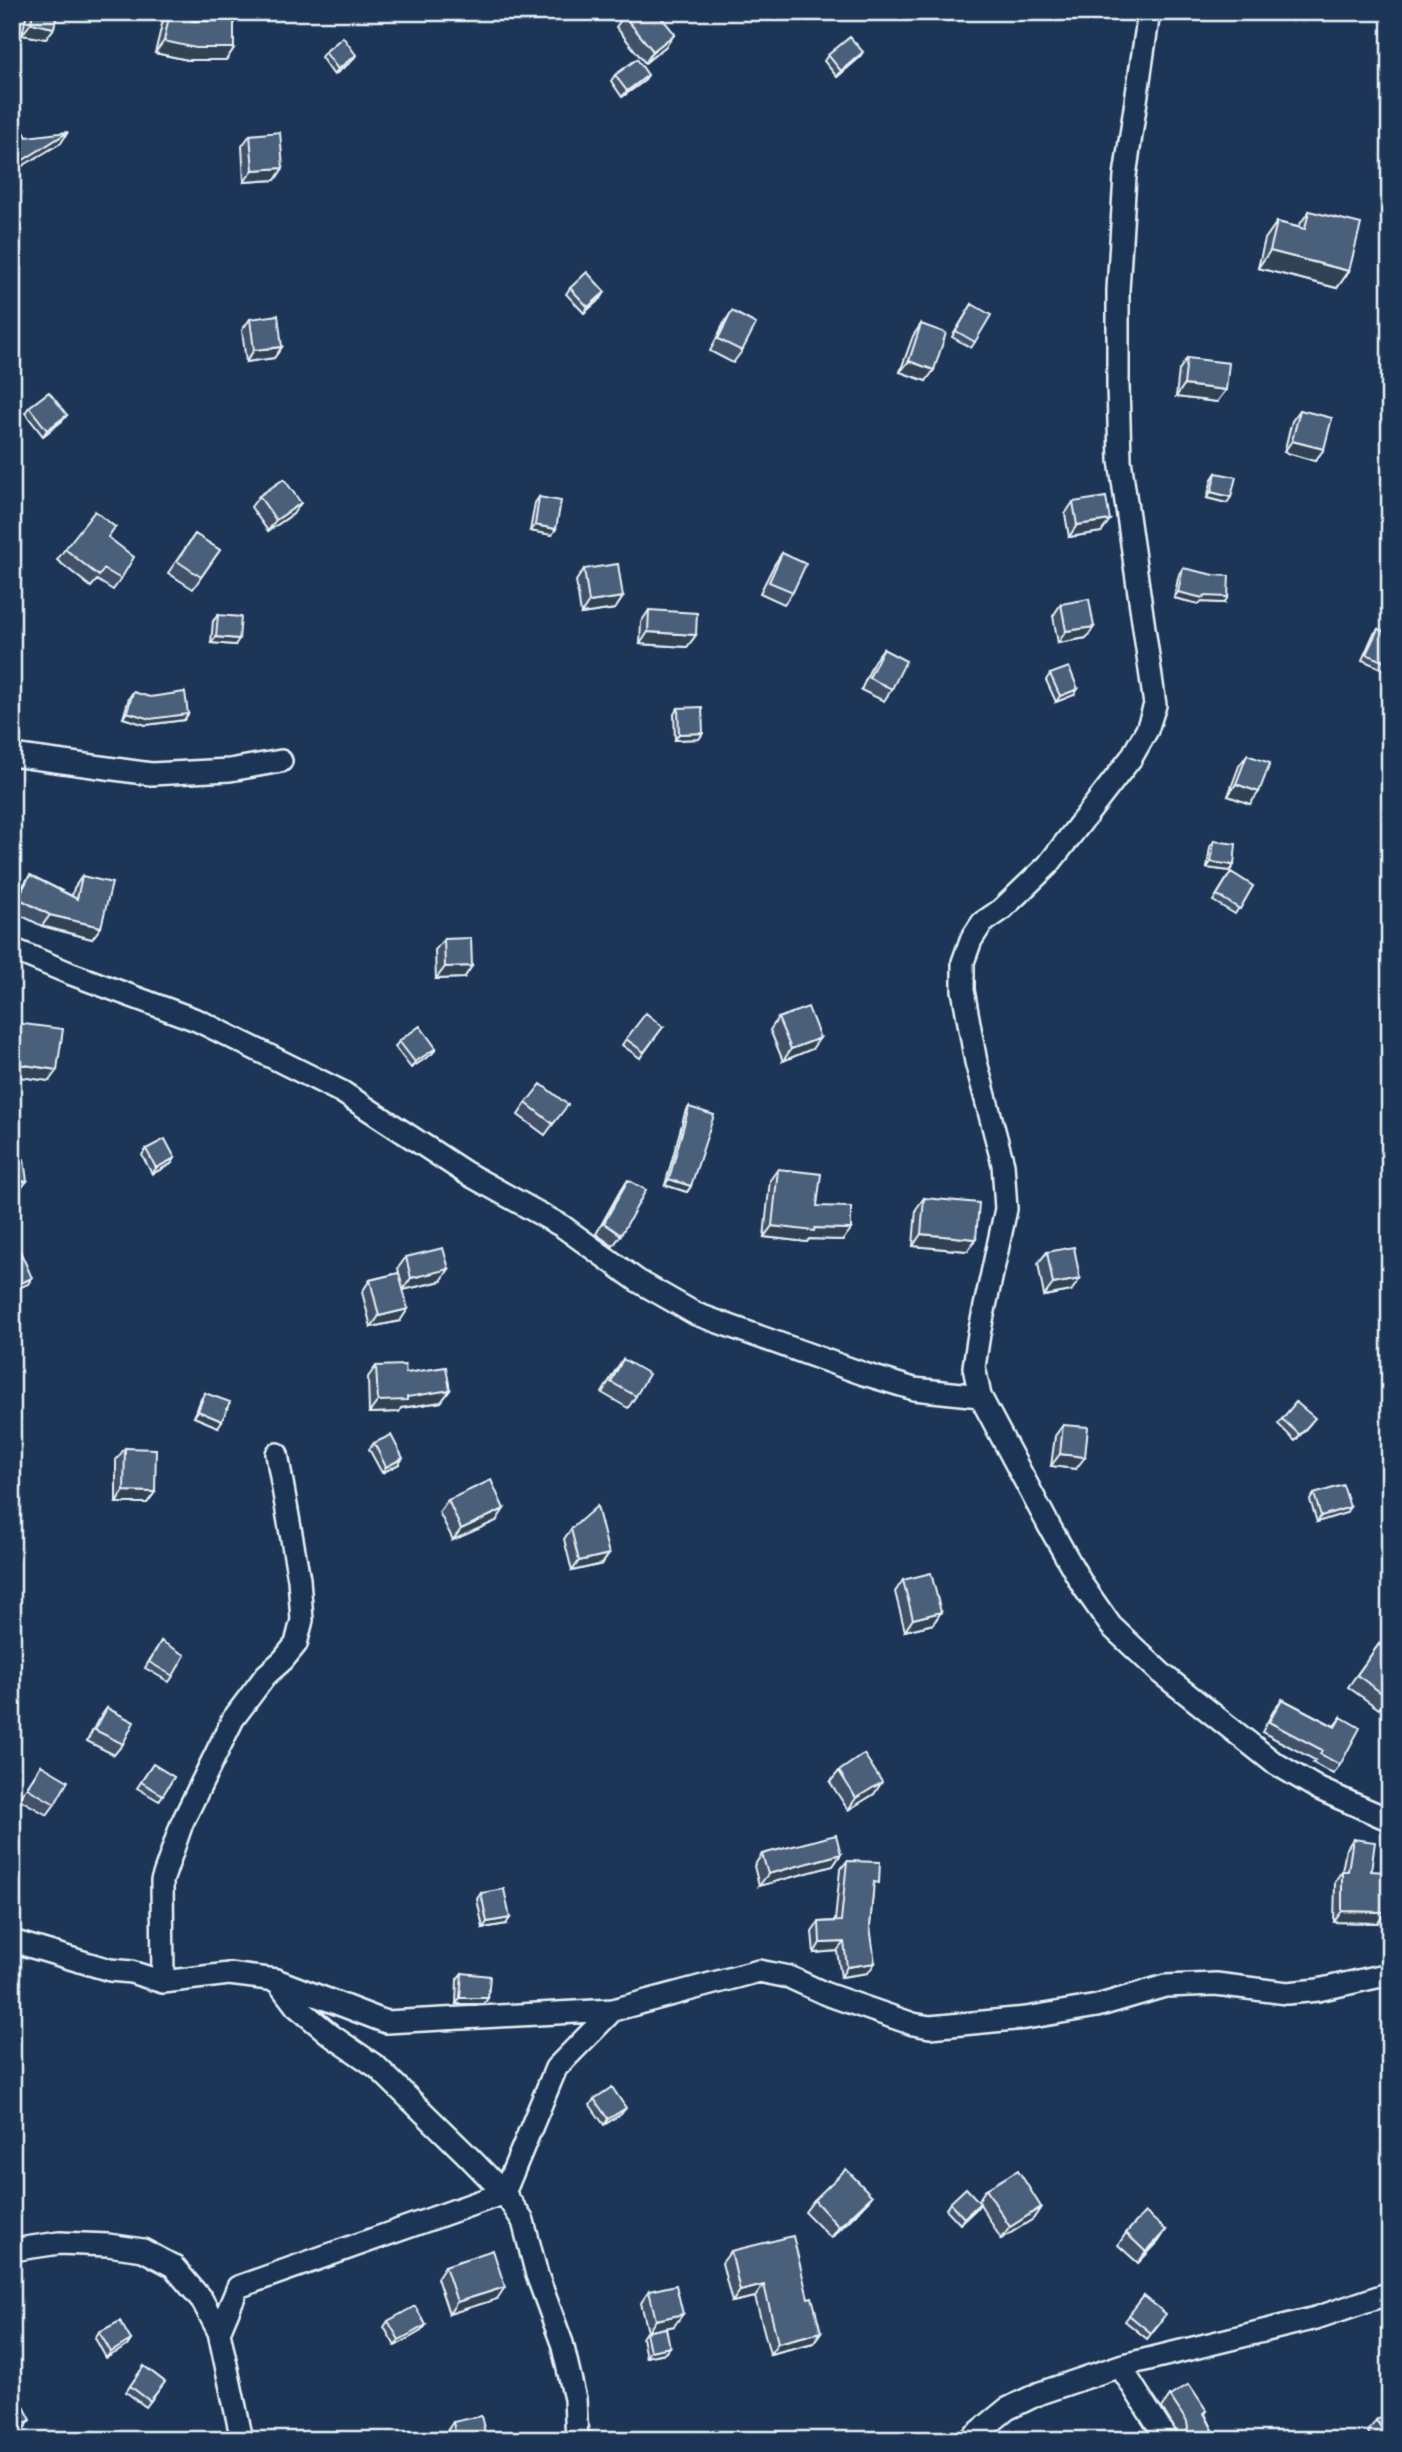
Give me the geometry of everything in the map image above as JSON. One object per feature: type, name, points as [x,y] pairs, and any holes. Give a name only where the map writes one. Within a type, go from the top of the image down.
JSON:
[{"type":"street","points":[[1149,12],[1125,176],[1118,290],[1118,384],[1120,460],[1155,705],[1147,730],[1131,758],[1048,864],[1001,910],[982,923],[971,940],[963,962],[963,990],[976,1062],[1003,1164],[1006,1209],[974,1367],[980,1396],[1083,1586],[1111,1626],[1162,1674],[1273,1762],[1319,1789],[1390,1820]]},
{"type":"street","points":[[12,755],[151,774],[230,770],[281,761]]},
{"type":"street","points":[[12,949],[199,1021],[342,1093],[466,1172],[562,1226],[638,1281],[696,1314],[838,1365],[915,1389],[980,1396]]},
{"type":"street","points":[[163,1982],[162,1881],[182,1824],[233,1719],[266,1675],[296,1644],[302,1620],[299,1579],[278,1454]]},
{"type":"street","points":[[12,1941],[110,1970],[131,1972],[163,1982],[229,1974],[276,1980],[386,2022],[612,2010],[759,1971],[789,1978],[826,1994],[913,2024],[930,2027],[1026,2018],[1097,2007],[1165,1986],[1216,1984],[1287,1993],[1318,1990],[1390,1975]]},
{"type":"street","points":[[276,1980],[296,2006],[332,2036],[377,2067],[504,2193],[523,2221],[537,2275],[562,2343],[575,2399],[577,2440]]},
{"type":"street","points":[[219,2332],[238,2287],[504,2193],[556,2068],[612,2010]]},
{"type":"street","points":[[12,2250],[59,2243],[108,2245],[143,2250],[173,2266],[202,2300],[219,2332],[242,2440]]},
{"type":"street","points":[[969,2440],[1007,2409],[1040,2393],[1120,2366],[1316,2318],[1390,2293]]},
{"type":"street","points":[[1120,2366],[1167,2440]]},
{"type":"building","points":[[33,12],[57,12],[54,28],[31,23]]},
{"type":"building","points":[[170,12],[194,12],[192,21],[234,21],[234,48],[196,48],[164,41]]},
{"type":"building","points":[[628,12],[657,12],[675,34],[653,51],[624,16]]},
{"type":"building","points":[[343,37],[356,55],[338,69],[325,52]]},
{"type":"building","points":[[850,37],[863,52],[841,71],[828,55]]},
{"type":"building","points":[[637,59],[648,75],[627,91],[615,75]]},
{"type":"building","points":[[18,122],[27,137],[68,132],[12,167],[12,126]]},
{"type":"building","points":[[280,132],[283,168],[253,170],[250,135]]},
{"type":"building","points":[[1309,211],[1361,224],[1349,271],[1270,251],[1277,222],[1305,229]]},
{"type":"building","points":[[587,272],[605,292],[588,307],[570,288]]},
{"type":"building","points":[[972,304],[991,315],[975,342],[956,331]]},
{"type":"building","points":[[732,311],[756,324],[742,351],[718,339]]},
{"type":"building","points":[[278,315],[282,347],[254,350],[250,319]]},
{"type":"building","points":[[921,324],[946,333],[934,370],[909,361]]},
{"type":"building","points":[[1187,358],[1229,363],[1226,390],[1184,385]]},
{"type":"building","points":[[49,392],[67,415],[47,430],[29,407]]},
{"type":"building","points":[[1300,410],[1332,418],[1324,449],[1292,441]]},
{"type":"building","points":[[1216,473],[1236,477],[1231,497],[1211,492]]},
{"type":"building","points":[[284,479],[301,503],[276,520],[259,496]]},
{"type":"building","points":[[539,497],[561,501],[556,529],[535,525]]},
{"type":"building","points":[[1106,497],[1110,520],[1077,525],[1073,502]]},
{"type":"building","points":[[95,511],[115,527],[108,537],[134,557],[121,579],[104,569],[99,576],[65,549]]},
{"type":"building","points":[[195,534],[220,550],[201,577],[177,561]]},
{"type":"building","points":[[782,553],[806,564],[793,592],[769,582]]},
{"type":"building","points":[[618,564],[623,597],[589,602],[584,569]]},
{"type":"building","points":[[1183,568],[1229,576],[1228,597],[1203,598],[1178,592]]},
{"type":"building","points":[[1089,599],[1094,627],[1066,631],[1061,604]]},
{"type":"building","points":[[649,610],[697,613],[696,635],[648,632]]},
{"type":"building","points":[[218,615],[241,617],[239,639],[216,637]]},
{"type":"building","points":[[1378,629],[1390,634],[1389,664],[1366,654]]},
{"type":"building","points":[[883,649],[906,661],[892,689],[869,678]]},
{"type":"building","points":[[1069,667],[1078,689],[1060,696],[1050,674]]},
{"type":"building","points":[[133,692],[150,697],[185,692],[188,714],[150,719],[127,712]]},
{"type":"building","points":[[702,707],[703,733],[679,734],[678,708]]},
{"type":"building","points":[[1247,755],[1270,763],[1259,792],[1236,784]]},
{"type":"building","points":[[1214,841],[1236,844],[1234,865],[1211,862]]},
{"type":"building","points":[[1231,872],[1253,886],[1240,909],[1217,895]]},
{"type":"building","points":[[30,875],[77,899],[82,876],[112,883],[101,927],[50,915],[18,898]]},
{"type":"building","points":[[471,938],[472,966],[445,967],[444,939]]},
{"type":"building","points":[[808,1007],[820,1038],[791,1049],[778,1018]]},
{"type":"building","points":[[646,1013],[663,1027],[644,1052],[626,1039]]},
{"type":"building","points":[[16,1023],[63,1029],[57,1070],[12,1063]]},
{"type":"building","points":[[420,1026],[436,1048],[415,1062],[399,1041]]},
{"type":"building","points":[[541,1084],[568,1105],[553,1124],[526,1103]]},
{"type":"building","points":[[689,1107],[714,1115],[691,1186],[669,1179]]},
{"type":"building","points":[[165,1139],[175,1158],[156,1168],[146,1149]]},
{"type":"building","points":[[24,1159],[27,1181],[12,1182],[12,1160]]},
{"type":"building","points":[[778,1169],[821,1174],[817,1206],[851,1207],[851,1229],[815,1228],[814,1231],[772,1226]]},
{"type":"building","points":[[628,1180],[646,1190],[621,1235],[604,1223]]},
{"type":"building","points":[[924,1198],[979,1203],[976,1239],[921,1234]]},
{"type":"building","points":[[1074,1247],[1080,1279],[1053,1284],[1047,1252]]},
{"type":"building","points":[[443,1248],[449,1269],[411,1278],[406,1257]]},
{"type":"building","points":[[20,1251],[32,1278],[12,1287],[12,1255]]},
{"type":"building","points":[[399,1273],[408,1309],[379,1316],[370,1280]]},
{"type":"building","points":[[623,1359],[649,1374],[636,1396],[611,1382]]},
{"type":"building","points":[[405,1365],[406,1373],[446,1367],[450,1390],[407,1397],[407,1400],[378,1401],[376,1366]]},
{"type":"building","points":[[205,1393],[230,1402],[222,1421],[198,1411]]},
{"type":"building","points":[[1296,1402],[1315,1418],[1300,1435],[1282,1419]]},
{"type":"building","points":[[1063,1425],[1088,1427],[1085,1457],[1060,1454]]},
{"type":"building","points":[[391,1435],[403,1458],[386,1467],[374,1443]]},
{"type":"building","points":[[125,1448],[156,1449],[155,1492],[124,1491]]},
{"type":"building","points":[[491,1480],[504,1509],[461,1529],[448,1500]]},
{"type":"building","points":[[1343,1485],[1350,1507],[1321,1516],[1314,1494]]},
{"type":"building","points":[[597,1506],[609,1554],[579,1561],[571,1529]]},
{"type":"building","points":[[931,1573],[941,1612],[913,1619],[903,1580]]},
{"type":"building","points":[[161,1641],[185,1655],[173,1676],[149,1662]]},
{"type":"building","points":[[1379,1644],[1390,1652],[1390,1693],[1387,1697],[1357,1675]]},
{"type":"building","points":[[1282,1699],[1335,1727],[1341,1717],[1360,1728],[1340,1765],[1320,1754],[1322,1750],[1269,1722]]},
{"type":"building","points":[[107,1708],[134,1722],[123,1744],[95,1730]]},
{"type":"building","points":[[864,1754],[882,1782],[856,1798],[839,1771]]},
{"type":"building","points":[[153,1764],[174,1777],[163,1795],[141,1782]]},
{"type":"building","points":[[41,1765],[68,1781],[55,1804],[27,1788]]},
{"type":"building","points":[[836,1835],[841,1854],[768,1874],[762,1854]]},
{"type":"building","points":[[1353,1839],[1375,1842],[1371,1871],[1386,1872],[1385,1912],[1342,1911],[1342,1871],[1348,1871]]},
{"type":"building","points":[[847,1861],[880,1862],[879,1883],[874,1882],[870,1926],[875,1963],[847,1967],[844,1942],[820,1943],[819,1922],[841,1921]]},
{"type":"building","points":[[504,1889],[510,1918],[487,1922],[481,1893]]},
{"type":"building","points":[[462,1973],[490,1976],[488,1998],[460,1998]]},
{"type":"building","points":[[612,2087],[626,2108],[608,2119],[594,2099]]},
{"type":"building","points":[[846,2169],[872,2196],[839,2227],[814,2200]]},
{"type":"building","points":[[1018,2170],[1041,2207],[1010,2227],[986,2189]]},
{"type":"building","points":[[966,2188],[980,2203],[964,2218],[950,2203]]},
{"type":"building","points":[[1145,2212],[1166,2230],[1146,2252],[1126,2233]]},
{"type":"building","points":[[793,2236],[808,2298],[812,2297],[821,2332],[778,2343],[764,2285],[740,2291],[731,2251]]},
{"type":"building","points":[[493,2250],[505,2287],[457,2302],[445,2266]]},
{"type":"building","points":[[676,2285],[683,2314],[656,2320],[649,2291]]},
{"type":"building","points":[[1144,2296],[1166,2314],[1151,2333],[1129,2315]]},
{"type":"building","points":[[415,2306],[426,2325],[399,2340],[388,2321]]},
{"type":"building","points":[[120,2321],[131,2340],[111,2352],[99,2332]]},
{"type":"building","points":[[666,2328],[670,2347],[650,2351],[646,2332]]},
{"type":"building","points":[[144,2366],[165,2382],[150,2401],[130,2386]]},
{"type":"building","points":[[1189,2384],[1207,2411],[1204,2413],[1218,2440],[1186,2440],[1187,2422],[1170,2396]]},
{"type":"building","points":[[16,2391],[31,2420],[12,2429],[12,2393]]},
{"type":"building","points":[[1390,2411],[1390,2439],[1376,2420]]},
{"type":"building","points":[[481,2416],[487,2440],[457,2440],[453,2422]]},
{"type":"building","points":[[93,2431],[102,2440],[85,2440]]}]
